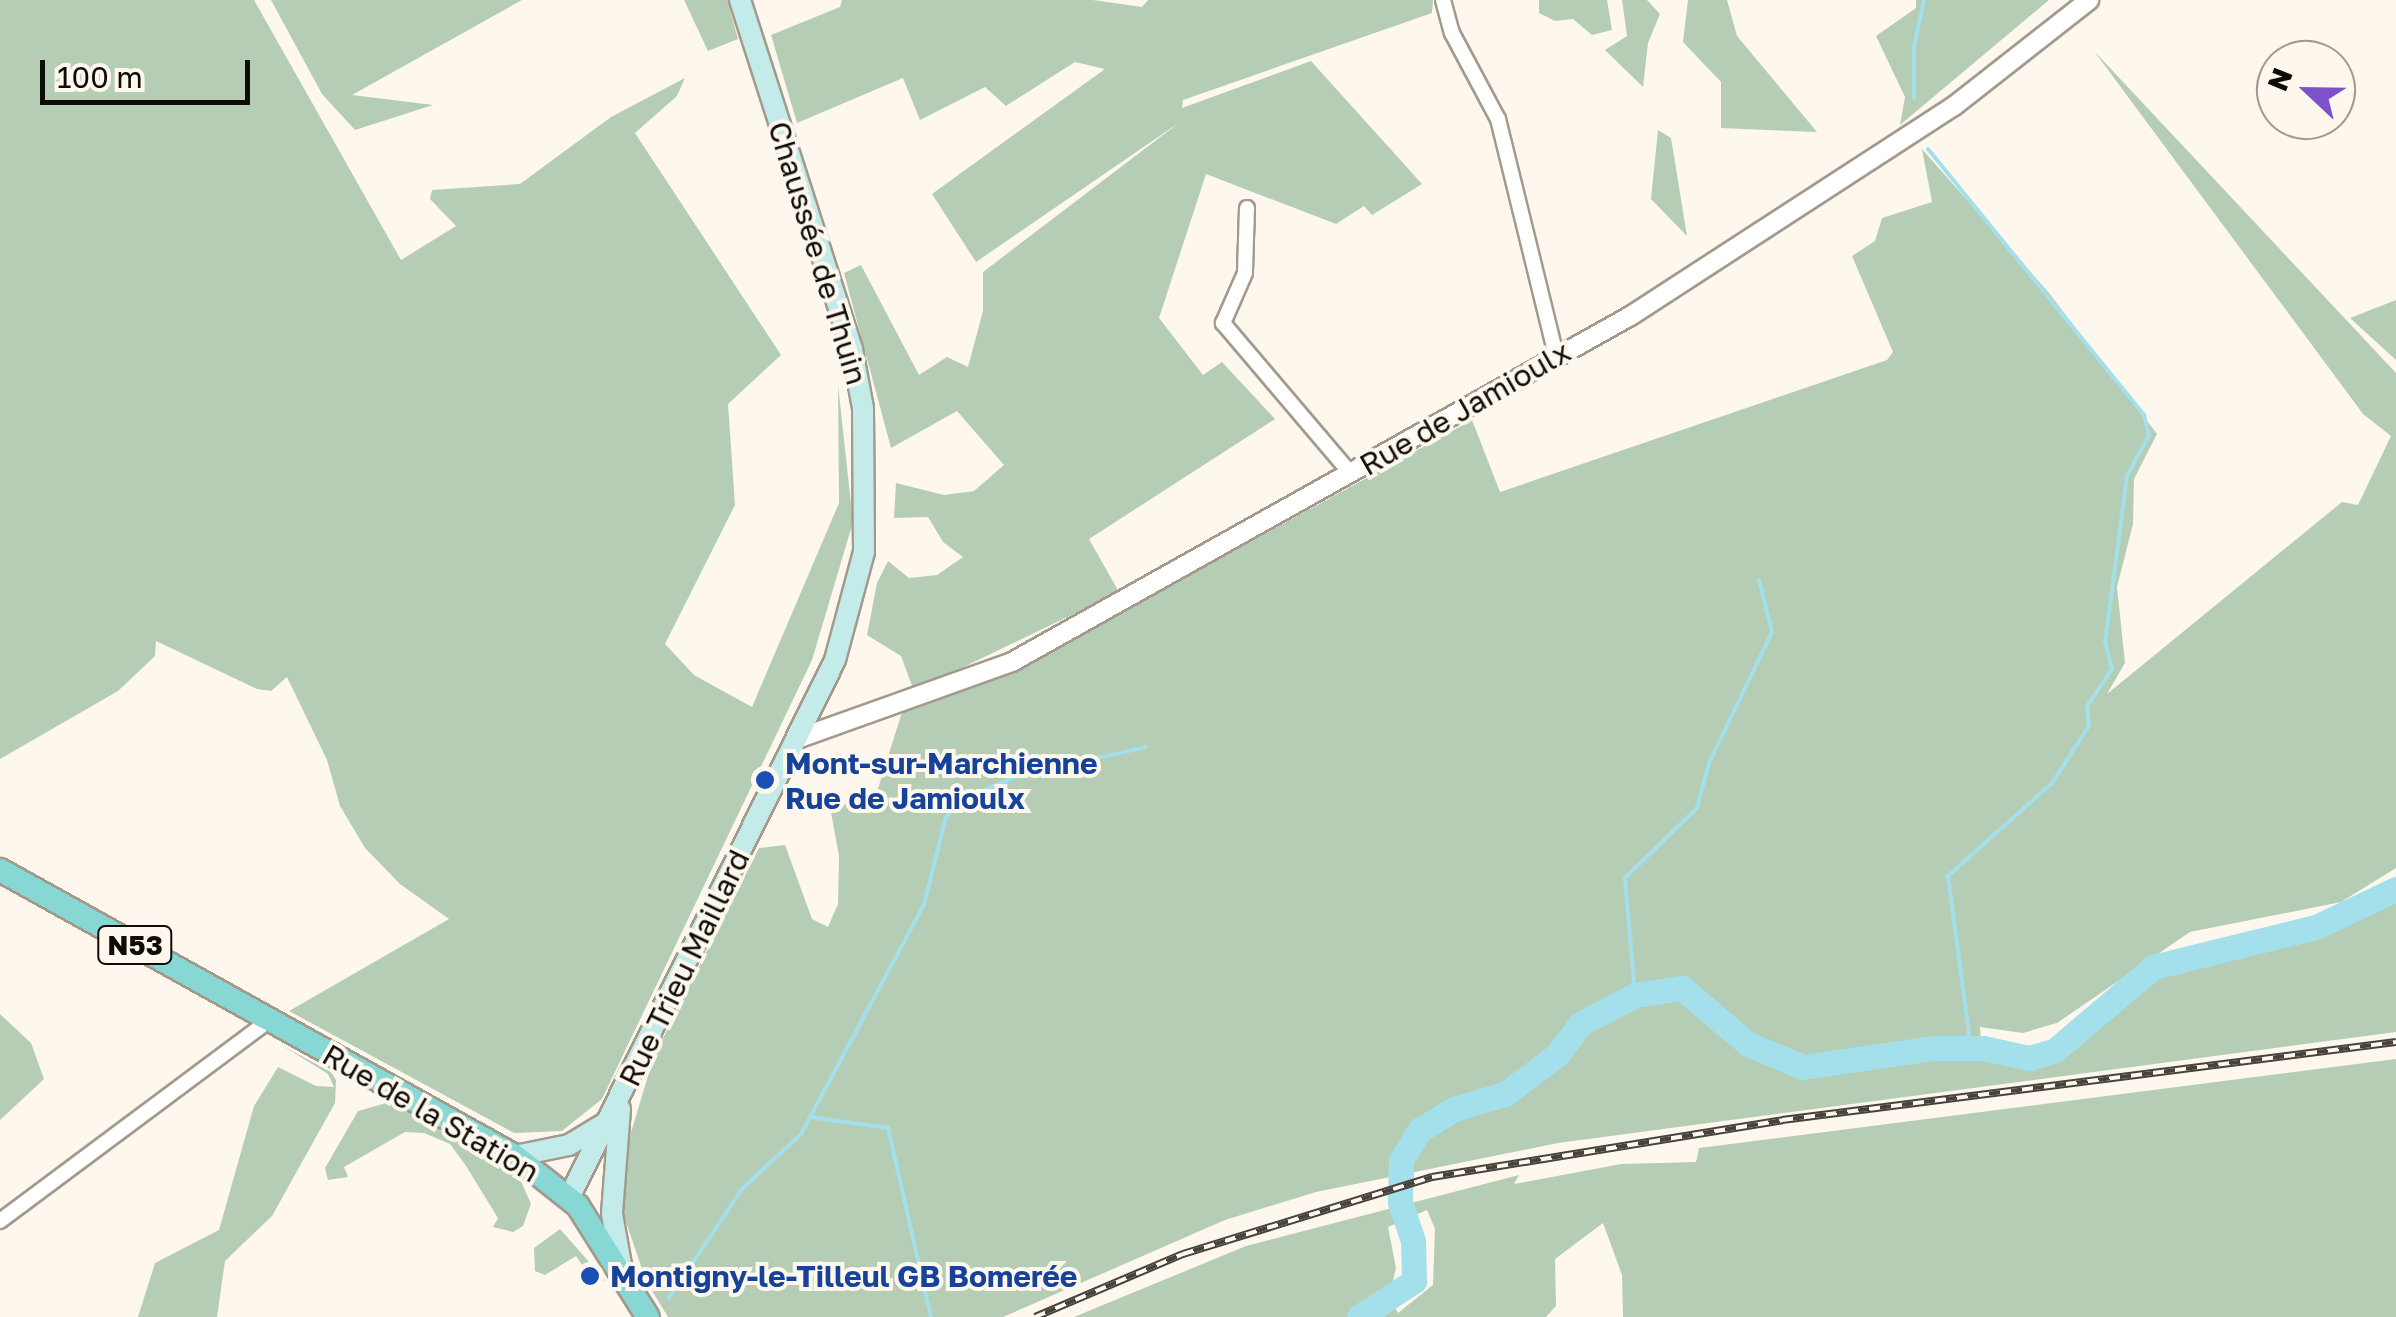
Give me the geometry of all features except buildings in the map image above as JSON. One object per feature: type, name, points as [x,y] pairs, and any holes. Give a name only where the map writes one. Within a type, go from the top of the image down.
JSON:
[{"type":"main road","name":"Chaussée de Thuin","points":[[740,0],[852,348],[863,408],[864,552],[835,660],[797,738]]},
{"type":"main road","name":"Rue Trieu Maillard","points":[[570,1196],[797,738]]},
{"type":"main road","name":"N53","points":[[0,870],[270,1020]]},
{"type":"main road","name":"Rue de la Station","points":[[270,1020],[515,1156],[570,1196],[622,1270],[648,1317]]},
{"type":"main road","points":[[619,1100],[612,1214],[622,1270]]},
{"type":"main road","points":[[515,1156],[569,1146],[609,1121]]},
{"type":"street","points":[[1444,0],[1452,34],[1498,119],[1556,355]]},
{"type":"street","name":"Rue de Jamioulx","points":[[797,738],[1012,662],[1632,314],[1923,127],[2088,0]]},
{"type":"street","points":[[1247,208],[1245,274],[1223,323],[1351,474]]},
{"type":"street","points":[[0,1221],[270,1020]]},
{"type":"green space","points":[[0,0],[254,0],[401,260],[456,226],[430,199],[432,190],[520,184],[611,117],[685,78],[677,96],[635,133],[781,355],[728,404],[735,505],[665,644],[694,675],[752,707],[839,503],[838,385],[853,522],[812,660],[602,1099],[562,1131],[514,1133],[289,1011],[449,919],[400,884],[365,848],[340,806],[327,760],[287,677],[271,691],[257,689],[156,641],[155,656],[118,691],[0,759]]},
{"type":"green space","points":[[271,0],[522,0],[352,95],[433,105],[355,130],[322,94]]},
{"type":"green space","points":[[684,0],[727,0],[738,39],[708,51]]},
{"type":"green space","points":[[842,0],[1093,0],[1142,7],[1148,0],[1433,0],[1432,13],[1183,100],[1182,108],[1311,61],[1422,184],[1372,215],[1364,206],[1336,224],[1206,174],[1159,318],[1203,375],[1222,362],[1275,419],[1089,539],[1119,592],[914,691],[901,656],[867,635],[877,583],[888,561],[909,578],[937,575],[963,557],[943,542],[928,517],[894,518],[896,483],[944,495],[974,491],[1004,465],[957,411],[891,448],[844,273],[861,265],[919,375],[947,357],[968,367],[983,311],[983,272],[1180,122],[976,262],[932,194],[1105,69],[1075,62],[1006,106],[985,87],[920,120],[903,78],[797,123],[771,35],[840,7]]},
{"type":"green space","points":[[1539,0],[1607,0],[1612,30],[1592,35],[1573,19],[1555,21],[1539,13]]},
{"type":"green space","points":[[1622,0],[1647,0],[1660,14],[1648,43],[1643,87],[1605,50],[1627,36]]},
{"type":"green space","points":[[1688,0],[1727,0],[1737,36],[1817,132],[1721,128],[1721,82],[1683,42]]},
{"type":"green space","points":[[1916,0],[2049,0],[1900,125],[1905,97],[1876,36],[1916,8]]},
{"type":"green space","points":[[2094,51],[2396,373],[2396,868],[2341,902],[2190,932],[2057,1023],[2023,1033],[1980,1027],[1982,1058],[2030,1063],[2058,1056],[2157,971],[2323,933],[2396,894],[2396,1032],[1558,1143],[1316,1192],[1225,1220],[1003,1317],[668,1317],[646,1281],[619,1201],[626,1149],[654,1056],[759,848],[785,845],[812,919],[828,927],[838,904],[839,856],[830,807],[864,800],[870,814],[902,712],[1010,674],[1472,420],[1500,492],[1887,360],[1893,352],[1852,256],[1875,241],[1882,218],[1932,202],[1922,149],[2049,293],[2157,434],[2134,479],[2133,524],[2117,587],[2125,663],[2107,694],[2342,502],[2358,505],[2391,436],[2363,414]]},
{"type":"green space","points":[[1658,130],[1671,138],[1687,236],[1651,199]]},
{"type":"green space","points":[[2396,300],[2396,360],[2350,318]]},
{"type":"green space","points":[[0,1014],[31,1043],[44,1079],[0,1120]]},
{"type":"green space","points":[[283,1046],[331,1072],[336,1080],[335,1103],[272,1216],[225,1261],[217,1317],[138,1317],[155,1263],[219,1230],[254,1106],[278,1067],[316,1086],[334,1087],[328,1074]]},
{"type":"green space","points":[[2396,1059],[2396,1317],[1623,1317],[1622,1275],[1603,1223],[1555,1259],[1556,1306],[1546,1317],[1074,1317],[1246,1246],[1519,1175],[1514,1184],[1621,1164],[1696,1162],[1699,1148]],"holes":[[[1427,1210],[1435,1229],[1433,1285],[1398,1313],[1389,1297],[1396,1268],[1388,1227]]]},
{"type":"green space","points":[[390,1102],[518,1174],[531,1204],[523,1226],[513,1232],[493,1227],[498,1218],[450,1144],[424,1133],[405,1132],[344,1167],[348,1177],[328,1180],[325,1168],[358,1111]]},
{"type":"green space","points":[[560,1229],[605,1280],[596,1286],[576,1256],[545,1275],[535,1271],[534,1248]]},
{"type":"waterway","points":[[1914,98],[1914,47],[1924,0]]},
{"type":"waterway","points":[[1928,149],[2144,415],[2149,435],[2127,476],[2105,642],[2112,669],[2087,706],[2089,726],[2052,783],[1948,876],[1971,1048]]},
{"type":"waterway","points":[[1635,995],[1625,878],[1697,808],[1709,763],[1772,632],[1759,580]]},
{"type":"waterway","points":[[669,1298],[742,1189],[801,1134],[924,905],[946,817],[961,800],[1015,777],[1146,747]]},
{"type":"waterway","points":[[1359,1317],[1414,1281],[1413,1241],[1400,1202],[1401,1160],[1420,1130],[1454,1109],[1505,1094],[1557,1055],[1580,1024],[1635,995],[1682,988],[1748,1044],[1803,1067],[1933,1048],[1983,1048],[2029,1058],[2054,1051],[2153,967],[2316,927],[2396,889]]},
{"type":"waterway","points":[[810,1117],[888,1128],[931,1317]]},
{"type":"railway","points":[[1035,1317],[1183,1254],[1432,1177],[1782,1120],[2396,1042]]},
{"type":"place","name":"Mont-sur-Marchienne Rue de Jamioulx","points":[[765,780]]},
{"type":"place","name":"Montigny-le-Tilleul GB Bomerée","points":[[590,1276]]}]
